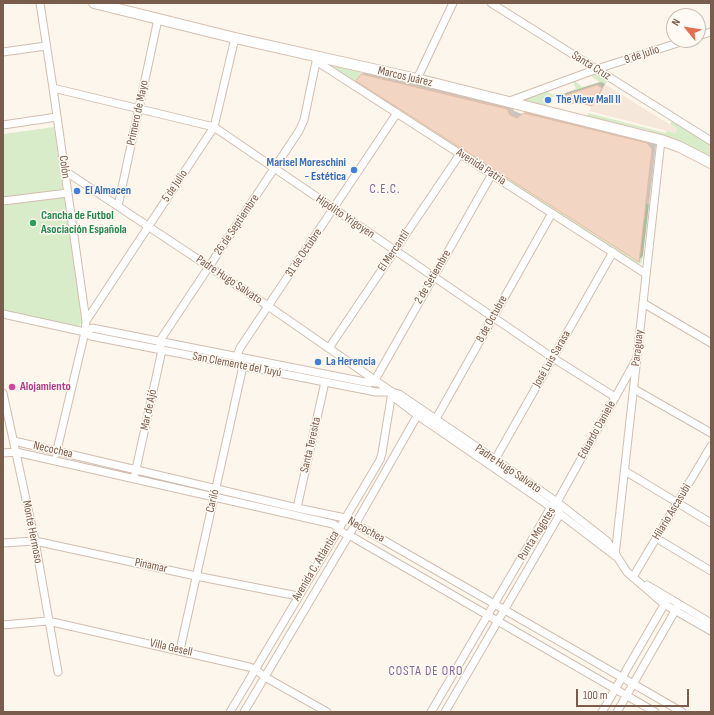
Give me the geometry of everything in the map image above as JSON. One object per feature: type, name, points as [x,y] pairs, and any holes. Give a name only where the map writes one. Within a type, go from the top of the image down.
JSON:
[{"type":"main road","name":"Marcos Juárez","points":[[94,3],[317,59],[417,79],[661,140],[676,144],[711,163]]},
{"type":"street","name":"Colón","points":[[40,3],[86,321],[85,332],[54,460]]},
{"type":"street","points":[[417,79],[453,3]]},
{"type":"street","name":"Santa Cruz","points":[[491,3],[711,141]]},
{"type":"street","name":"Primero de Mayo","points":[[118,206],[158,19]]},
{"type":"street","name":"5 de Julio","points":[[86,321],[214,127],[235,38]]},
{"type":"street","points":[[3,52],[46,46]]},
{"type":"street","name":"9 de Julio","points":[[507,102],[597,69],[666,47]]},
{"type":"street","name":"Avenida Patria","points":[[317,59],[397,113],[646,274]]},
{"type":"street","name":"26 de Septiembre","points":[[159,342],[300,131],[304,120],[317,59]]},
{"type":"street","name":"Hipólito Yrigoyen","points":[[53,88],[214,127],[553,358],[615,397]]},
{"type":"street","name":"31 de Octubre","points":[[238,354],[268,306],[397,113]]},
{"type":"street","points":[[3,125],[57,117]]},
{"type":"street","name":"Paraguay","points":[[615,556],[661,140]]},
{"type":"street","name":"El Mercantil","points":[[329,348],[460,154]]},
{"type":"street","name":"Padre Hugo Salvato","points":[[65,171],[268,306],[392,392],[399,394],[419,412],[493,463],[557,502],[607,541],[626,572],[668,598],[677,607],[711,631]]},
{"type":"street","name":"2 de Setiembre","points":[[375,380],[492,174]]},
{"type":"street","points":[[3,201],[68,193]]},
{"type":"street","name":"8 de Octubre","points":[[434,423],[552,213]]},
{"type":"street","name":"José Luis Sarasa","points":[[493,463],[613,252]]},
{"type":"street","points":[[643,303],[711,343]]},
{"type":"street","name":"San Clemente del Tuyú","points":[[3,314],[85,332],[91,336],[376,392],[392,392]]},
{"type":"street","name":"San Clemente del Tuyú","points":[[85,332],[92,328],[159,342],[238,354],[370,383],[375,380]]},
{"type":"street","points":[[159,342],[162,350]]},
{"type":"street","name":"Mar de Ajó","points":[[134,479],[162,350]]},
{"type":"street","points":[[238,354],[243,366]]},
{"type":"street","name":"Eduardo Daniele","points":[[557,502],[637,357]]},
{"type":"street","name":"Cariló","points":[[180,650],[243,366]]},
{"type":"street","points":[[375,380],[376,392]]},
{"type":"street","name":"Santa Teresita","points":[[297,508],[325,382]]},
{"type":"street","points":[[634,389],[711,433]]},
{"type":"street","name":"Avenida C. Atlántica","points":[[230,712],[376,467],[382,453],[392,392]]},
{"type":"street","name":"Monte Hermoso","points":[[3,394],[34,541],[58,672]]},
{"type":"street","name":"Avenida C. Atlántica","points":[[244,712],[356,523],[419,412]]},
{"type":"street","name":"Necochea","points":[[14,441],[345,518],[682,712]]},
{"type":"street","name":"Hilario Ascasubi","points":[[633,577],[711,446]]},
{"type":"street","name":"Necochea","points":[[3,453],[16,452],[54,460],[214,498],[333,524],[341,531],[655,712]]},
{"type":"street","name":"Padre Hugo Salvato","points":[[493,463],[615,556]]},
{"type":"street","points":[[625,471],[711,523]]},
{"type":"street","name":"Punta Mogotes","points":[[431,712],[551,507],[557,502],[560,514],[445,712]]},
{"type":"street","points":[[656,538],[711,571]]},
{"type":"street","name":"Pinamar","points":[[3,543],[34,541],[196,576],[298,596]]},
{"type":"street","name":"Padre Hugo Salvato","points":[[633,577],[664,604],[677,607],[711,623]]},
{"type":"street","points":[[602,712],[668,598]]},
{"type":"street","points":[[617,712],[677,607]]},
{"type":"street","name":"Villa Gesell","points":[[3,625],[48,620],[256,669],[265,677],[327,712]]},
{"type":"shaded area","points":[[603,83],[677,129],[675,133],[589,111],[602,88],[597,85]]},
{"type":"green space","points":[[333,65],[361,71],[357,81],[637,261],[639,260],[646,204],[649,205],[642,262],[640,264],[636,263],[332,67]]},
{"type":"green space","points":[[598,74],[608,80],[605,85],[601,83],[558,97],[558,95],[576,89],[573,81],[582,87],[599,82],[591,76]]},
{"type":"green space","points":[[545,91],[556,96],[550,98],[548,106],[526,100],[527,98]]},
{"type":"green space","points":[[588,113],[666,133],[667,131],[675,133],[677,129],[670,124],[672,121],[711,145],[711,157],[680,141],[646,130],[587,116]]},
{"type":"green space","name":"Cancha de Futbol Asociación Española","points":[[54,127],[82,322],[79,326],[3,311],[3,134]]},
{"type":"building","points":[[361,74],[507,109],[510,115],[517,118],[524,113],[647,143],[652,149],[639,262],[356,81]]},
{"type":"building","points":[[597,85],[602,88],[592,106],[577,102],[570,104],[559,101],[560,97]]},
{"type":"place","name":"The View Mall II","points":[[548,100]]},
{"type":"place","name":"Marisel Moreschini - Estética","points":[[354,170]]},
{"type":"place","name":"El Almacen","points":[[77,191]]},
{"type":"place","name":"Cancha de Futbol Asociación Española","points":[[33,223]]},
{"type":"place","name":"La Herencia","points":[[318,362]]},
{"type":"place","name":"Alojamiento","points":[[12,387]]},
{"type":"district","name":"C.E.C.","points":[[385,190]]},
{"type":"district","name":"COSTA DE ORO","points":[[426,672]]}]
